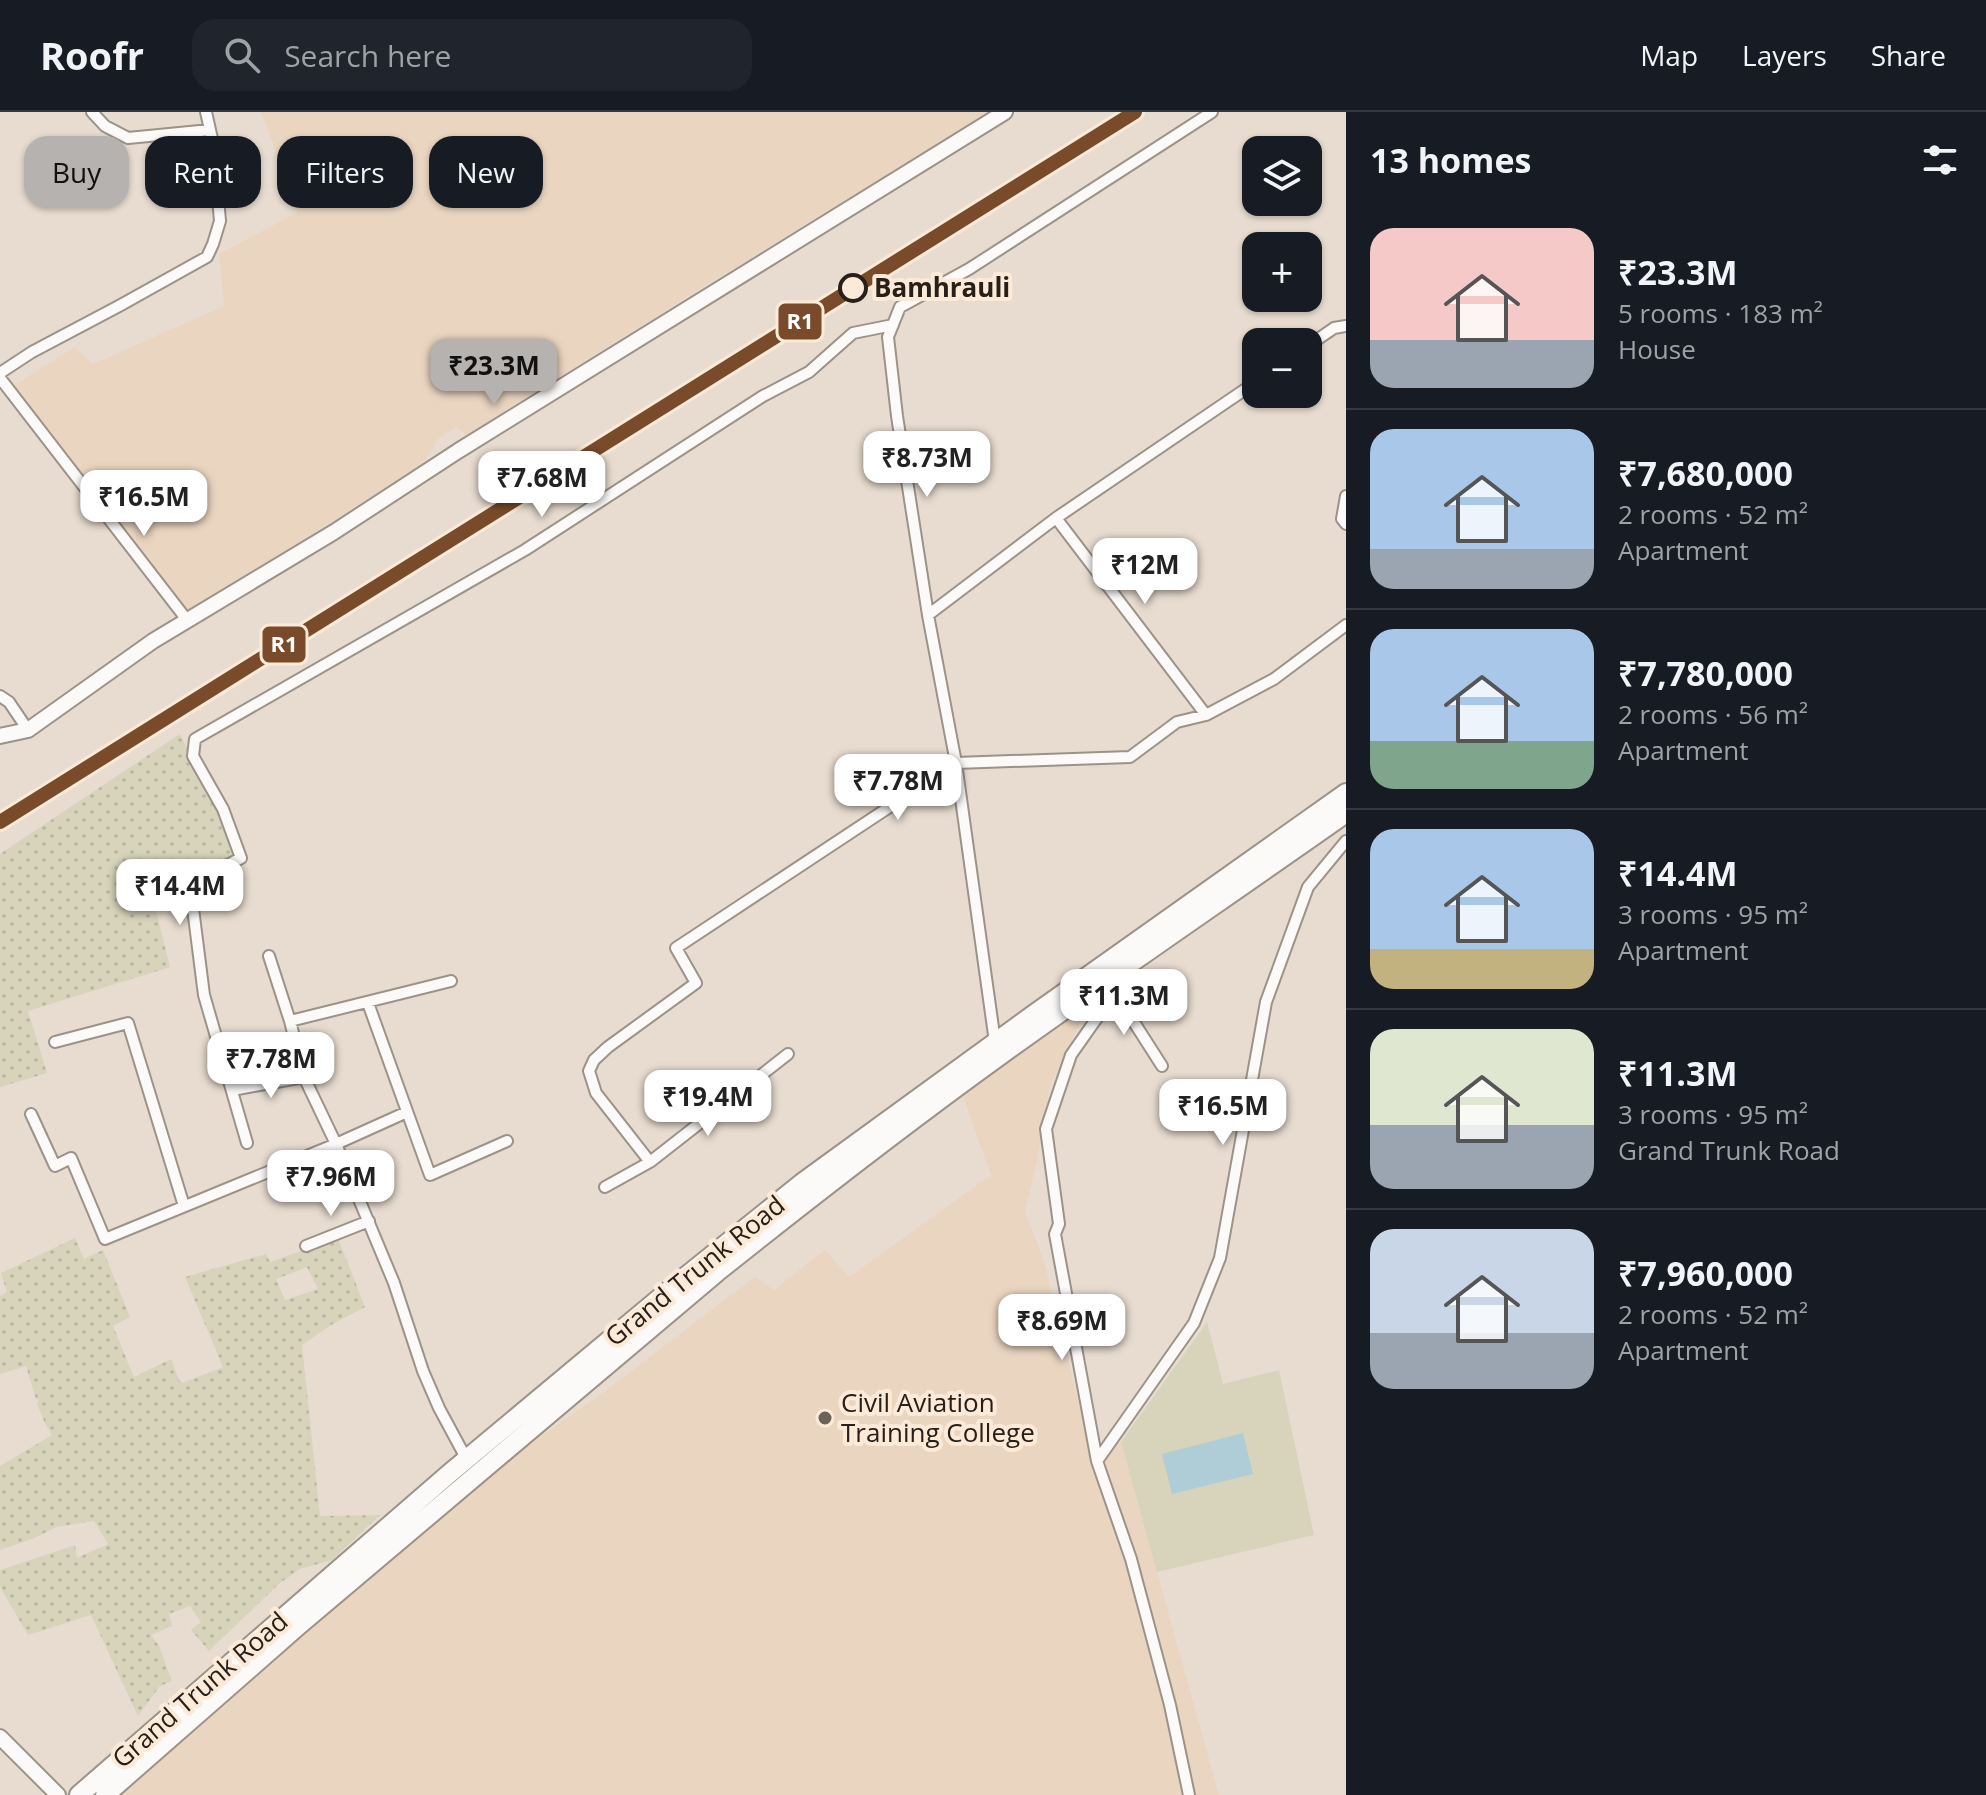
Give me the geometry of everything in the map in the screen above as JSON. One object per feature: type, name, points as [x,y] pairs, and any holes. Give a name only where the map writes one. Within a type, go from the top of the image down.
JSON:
[{"type":"highway","name":"Grand Trunk Road","points":[[79,1795],[467,1460],[802,1183],[1346,793]]},
{"type":"highway","name":"Grand Trunk Road","points":[[105,1795],[311,1615],[717,1272],[874,1148],[1144,953],[1346,813]]},
{"type":"main road","points":[[0,736],[28,730],[153,641],[334,532],[458,451],[1005,112]]},
{"type":"main road","points":[[0,1737],[58,1795]]},
{"type":"street","points":[[92,112],[105,126],[128,138],[210,130]]},
{"type":"street","points":[[187,620],[0,376],[32,352],[207,257],[220,221],[206,112]]},
{"type":"street","points":[[995,1042],[956,763],[928,615],[888,337],[900,307],[969,269],[1212,112]]},
{"type":"street","points":[[247,1143],[204,995],[190,885],[241,858],[223,809],[193,756],[195,739],[525,550],[763,396],[809,372],[853,333],[893,325]]},
{"type":"street","points":[[1322,336],[1334,328],[1346,326]]},
{"type":"street","points":[[928,615],[1056,518],[1242,392]]},
{"type":"street","points":[[1346,496],[1342,519],[1346,524]]},
{"type":"street","points":[[1056,518],[1206,715]]},
{"type":"street","points":[[650,1162],[596,1093],[589,1071],[594,1060],[608,1047],[696,983],[676,948],[956,763],[1130,757],[1177,722],[1206,715],[1274,679],[1346,625]]},
{"type":"street","points":[[0,696],[9,702],[28,730]]},
{"type":"street","points":[[1097,1461],[1194,1323],[1220,1258],[1266,1002],[1308,887],[1346,841]]},
{"type":"street","points":[[1144,953],[1071,1055],[1046,1129],[1059,1224],[1055,1234],[1097,1461],[1131,1559],[1170,1705],[1189,1795]]},
{"type":"street","points":[[269,956],[304,1077],[369,1221],[394,1283],[423,1371],[467,1460]]},
{"type":"street","points":[[290,1021],[451,981]]},
{"type":"street","points":[[1114,991],[1162,1066]]},
{"type":"street","points":[[368,1003],[430,1175],[507,1141]]},
{"type":"street","points":[[55,1042],[128,1023],[184,1206]]},
{"type":"street","points":[[605,1187],[650,1162],[788,1054]]},
{"type":"street","points":[[232,1090],[304,1077]]},
{"type":"street","points":[[31,1114],[55,1166],[71,1158],[105,1239],[407,1112]]},
{"type":"street","points":[[306,1246],[369,1221]]},
{"type":"shaded area","points":[[261,112],[990,112],[467,435],[456,427],[438,439],[422,464],[188,613],[8,389],[75,347],[93,364],[224,306],[219,254],[298,212],[297,208],[413,208],[413,136],[277,136],[277,155]]},
{"type":"shaded area","points":[[180,734],[239,854],[150,886],[170,967],[28,1011],[47,1073],[0,1087],[0,854]]},
{"type":"shaded area","name":"Civil Aviation Training College","points":[[1093,997],[1050,1085],[1025,1212],[1044,1261],[1090,1450],[1121,1442],[1219,1795],[118,1795],[509,1459],[601,1394],[755,1277],[774,1290],[825,1250],[849,1277],[991,1175],[963,1097]]},
{"type":"shaded area","points":[[75,1238],[84,1259],[103,1250],[130,1317],[113,1326],[134,1377],[171,1359],[182,1383],[223,1367],[185,1277],[266,1254],[270,1262],[338,1238],[365,1307],[302,1345],[320,1516],[380,1515],[332,1560],[300,1569],[280,1583],[209,1651],[191,1630],[201,1622],[190,1606],[169,1614],[172,1626],[151,1635],[159,1646],[172,1681],[160,1686],[138,1716],[91,1615],[28,1635],[0,1587],[0,1570],[75,1545],[77,1558],[108,1544],[94,1521],[56,1527],[0,1550],[0,1466],[52,1435],[37,1404],[39,1399],[36,1399],[26,1366],[0,1374],[0,1296],[7,1292],[1,1273]],"holes":[[[307,1267],[318,1289],[285,1300],[276,1279]]]},
{"type":"shaded area","points":[[1207,1322],[1223,1384],[1279,1370],[1314,1535],[1157,1572],[1121,1442]]},
{"type":"water","points":[[1243,1433],[1253,1474],[1172,1494],[1162,1454]]},
{"type":"transit line","name":"R1","points":[[0,822],[1135,112]]},
{"type":"place","name":"Bamhrauli","points":[[853,288]]},
{"type":"place","name":"Civil Aviation Training College","points":[[825,1418]]}]
